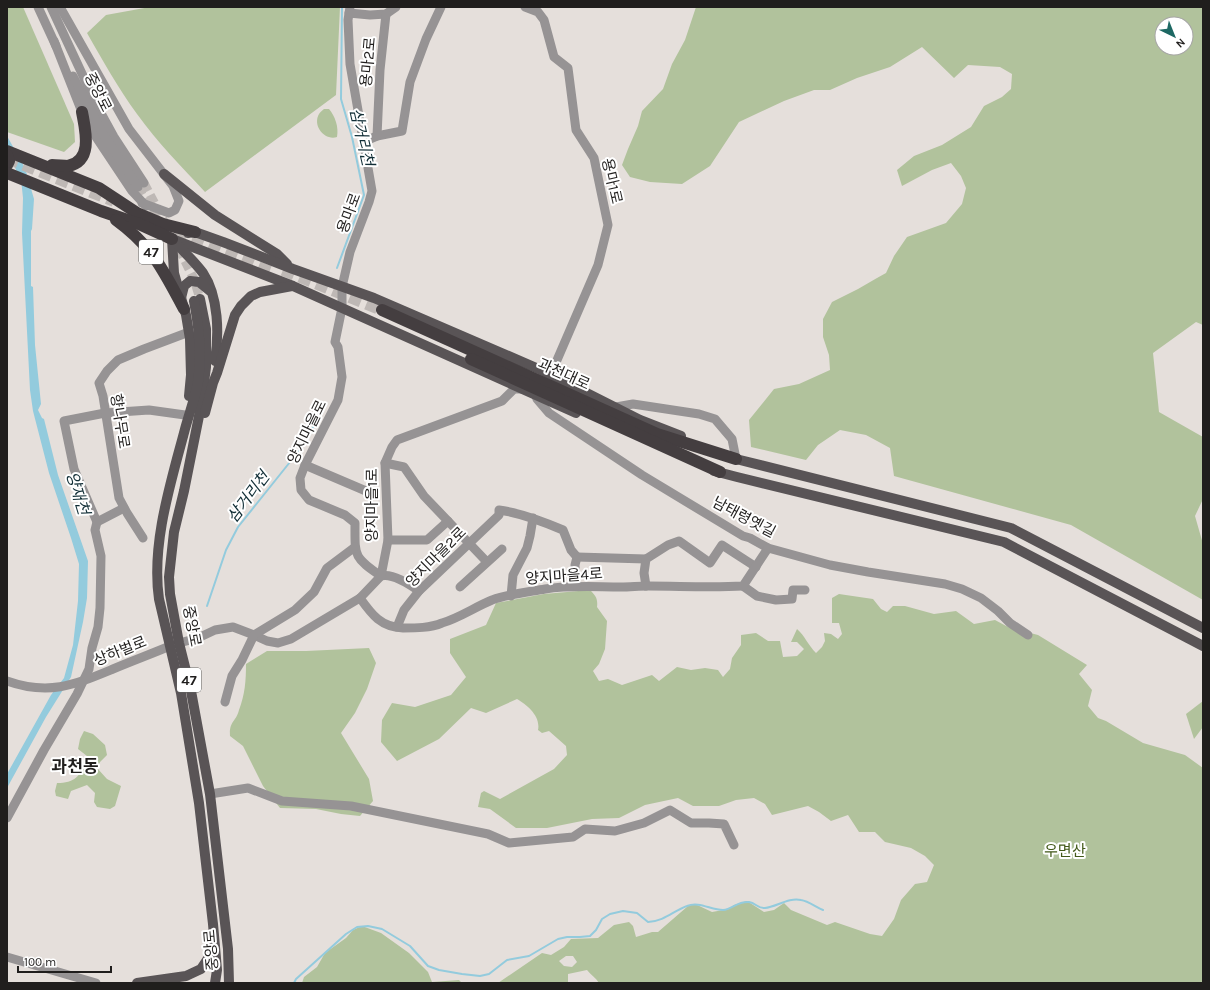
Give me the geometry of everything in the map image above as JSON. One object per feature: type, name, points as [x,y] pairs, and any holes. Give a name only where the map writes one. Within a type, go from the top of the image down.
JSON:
[{"type":"highway","points":[[40,163],[66,166],[79,159],[83,153],[86,143],[82,112]]},
{"type":"highway","points":[[7,150],[99,188],[137,212],[163,224],[195,232]]},
{"type":"highway","points":[[7,155],[9,161],[7,165]]},
{"type":"highway","name":"47","points":[[7,173],[101,211],[125,227],[146,247],[163,270],[183,305]]},
{"type":"highway","points":[[101,211],[140,224],[172,239]]},
{"type":"highway","name":"과천대로","points":[[720,472],[380,313],[657,434],[736,459]]},
{"type":"main road","points":[[164,174],[215,215],[277,254],[293,269]]},
{"type":"main road","points":[[163,224],[172,239],[200,270],[207,280],[212,292],[216,315],[217,336],[213,383]]},
{"type":"main road","points":[[172,239],[181,234],[195,232],[380,300],[551,374],[640,420],[736,459],[1011,528],[1203,628]]},
{"type":"main road","points":[[172,239],[293,286],[536,396],[702,468],[1004,542],[1203,646]]},
{"type":"main road","points":[[172,239],[174,273],[183,305]]},
{"type":"main road","points":[[183,305],[182,290],[185,284],[190,281],[199,282],[212,292]]},
{"type":"main road","points":[[195,438],[207,409],[213,383],[235,315],[244,302],[251,296],[260,292],[293,286]]},
{"type":"main road","name":"중앙로","points":[[216,983],[216,948],[199,803],[174,644],[169,577],[174,532],[195,438],[206,367],[206,329],[197,300],[199,334],[198,382],[159,537],[157,583],[159,599],[174,644],[191,691],[210,794],[228,950],[229,983]]},
{"type":"main road","name":"47","points":[[183,305],[189,332],[191,354],[191,375],[185,416],[185,430]]},
{"type":"main road","points":[[137,983],[186,976],[201,969],[216,948]]},
{"type":"street","name":"중앙로","points":[[38,7],[54,41],[103,134],[141,185],[97,106],[51,7]]},
{"type":"street","points":[[54,41],[82,112],[96,137],[132,191],[163,224],[172,218],[178,204],[173,186],[129,129],[60,7]]},
{"type":"street","points":[[349,10],[370,15],[386,14],[396,7]]},
{"type":"street","points":[[363,142],[377,136],[402,131],[410,82],[426,39],[441,7]]},
{"type":"street","name":"용마1로","points":[[525,7],[538,12],[544,20],[554,57],[568,68],[576,130],[594,158],[608,225],[598,265],[551,374]]},
{"type":"street","name":"용마로","points":[[342,308],[342,287],[350,252],[372,191],[350,64],[349,10]]},
{"type":"street","name":"용마2로","points":[[377,136],[380,70],[386,14]]},
{"type":"street","points":[[142,203],[167,213],[175,210]]},
{"type":"street","name":"양지마을로","points":[[342,308],[335,342],[338,347],[342,377],[338,400],[300,478],[302,490],[309,500],[345,515],[355,523],[356,554],[361,562],[380,576]]},
{"type":"street","name":"향나무로","points":[[144,538],[119,498],[99,383],[107,371],[118,360],[144,348],[189,332]]},
{"type":"street","name":"양지마을1로","points":[[174,644],[198,638],[215,630],[233,627],[266,641],[278,643],[291,639],[360,598],[380,576],[388,540],[385,463],[397,440],[502,401],[514,389],[522,389]]},
{"type":"street","name":"남태령옛길","points":[[536,396],[549,413],[642,475],[742,536],[750,538],[768,548],[830,565],[945,584],[962,589],[981,598],[998,611],[1010,623],[1028,635]]},
{"type":"street","points":[[616,407],[633,404],[699,414],[715,420],[732,439],[736,459]]},
{"type":"street","points":[[7,818],[89,669],[92,648],[98,627],[101,556],[95,530],[97,522],[74,469],[64,421],[105,413],[149,410],[185,416]]},
{"type":"street","points":[[385,463],[404,467],[424,496],[487,562]]},
{"type":"street","points":[[305,465],[366,492]]},
{"type":"street","points":[[97,522],[124,508]]},
{"type":"street","name":"양지마을2로","points":[[397,627],[404,610],[419,591],[499,515],[499,510],[516,512],[533,518]]},
{"type":"street","points":[[511,596],[513,575],[527,548],[533,518],[563,530],[572,550],[577,557],[575,565],[576,586]]},
{"type":"street","points":[[388,540],[427,540],[448,521]]},
{"type":"street","points":[[577,557],[646,559],[668,545],[679,541],[710,563],[722,545],[756,567]]},
{"type":"street","points":[[225,702],[232,676],[242,660],[254,635],[295,610],[314,592],[327,568],[355,547]]},
{"type":"street","points":[[460,587],[502,548]]},
{"type":"street","points":[[768,548],[743,586],[757,596],[776,600],[792,599],[794,590],[805,590]]},
{"type":"street","points":[[646,559],[644,573],[646,586]]},
{"type":"street","points":[[380,576],[384,575],[404,580],[419,591]]},
{"type":"street","name":"양지마을4로","points":[[360,598],[372,615],[385,624],[397,627],[423,628],[442,623],[474,607],[494,600],[548,589],[576,586],[716,588],[743,586]]},
{"type":"street","name":"상하벌로","points":[[7,681],[20,686],[44,688],[62,687],[82,681],[174,644]]},
{"type":"street","points":[[210,794],[248,788],[282,801],[351,806],[488,834],[509,843],[573,837],[585,829],[615,831],[644,823],[670,810],[691,823],[724,824],[734,846]]},
{"type":"street","points":[[7,957],[96,983]]},
{"type":"green space","points":[[7,7],[23,7],[74,124],[75,142],[64,152],[7,132]]},
{"type":"green space","points":[[150,7],[340,7],[336,95],[205,192],[161,144],[137,114],[117,84],[87,33],[106,15]]},
{"type":"green space","points":[[696,7],[1203,7],[1203,325],[1196,322],[1153,353],[1159,412],[1203,437],[1203,499],[1195,516],[1203,544],[1203,600],[1071,525],[894,476],[890,448],[866,435],[840,430],[818,445],[806,460],[751,447],[749,420],[774,389],[799,384],[830,370],[829,355],[823,337],[823,319],[832,302],[886,273],[894,256],[907,237],[946,223],[962,204],[966,188],[961,176],[951,163],[932,170],[902,186],[897,170],[914,156],[942,145],[971,127],[984,106],[1002,97],[1011,89],[1012,74],[1000,67],[968,65],[954,78],[922,47],[890,67],[857,78],[830,90],[814,90],[784,101],[739,122],[710,166],[682,184],[650,182],[630,177],[622,165],[638,126],[642,111],[663,89],[672,64],[685,40]]},
{"type":"green space","points":[[324,109],[329,109],[335,118],[337,137],[328,137],[318,128],[317,119],[319,113]]},
{"type":"green space","name":"우면산","points":[[590,590],[594,594],[597,600],[597,607],[607,621],[605,649],[599,664],[593,671],[599,681],[608,679],[622,685],[652,675],[659,681],[677,667],[691,670],[705,668],[718,670],[723,677],[730,669],[732,658],[741,645],[741,635],[756,633],[768,641],[780,641],[783,657],[797,656],[804,649],[797,642],[791,642],[797,629],[816,653],[825,641],[824,633],[831,634],[838,639],[842,634],[839,623],[832,623],[832,598],[839,594],[873,599],[881,609],[887,612],[893,606],[905,606],[934,614],[956,611],[974,624],[995,620],[1008,627],[1038,635],[1087,665],[1079,674],[1092,690],[1088,706],[1098,718],[1106,721],[1143,743],[1185,755],[1203,768],[1203,983],[599,983],[587,970],[568,974],[569,983],[498,983],[542,953],[551,955],[564,947],[571,939],[598,938],[614,925],[629,922],[633,926],[636,937],[652,932],[658,932],[688,906],[695,904],[712,912],[729,909],[734,905],[747,901],[764,912],[774,910],[784,903],[791,910],[827,925],[835,922],[870,934],[882,936],[894,919],[901,900],[915,884],[927,882],[934,865],[925,856],[911,848],[885,842],[875,832],[859,832],[848,815],[831,821],[808,806],[772,815],[765,804],[754,798],[736,800],[719,806],[693,806],[678,798],[645,805],[619,818],[592,819],[547,828],[516,828],[490,809],[478,807],[481,793],[484,791],[500,799],[554,769],[567,755],[566,746],[549,731],[542,733],[538,730],[535,716],[525,704],[517,699],[486,713],[471,708],[439,739],[397,761],[381,742],[382,720],[392,703],[415,707],[451,695],[466,677],[450,653],[450,639],[486,625],[496,603],[544,594]],"holes":[[[566,956],[573,956],[577,962],[572,967],[564,966],[559,961]]]},
{"type":"green space","points":[[369,648],[376,663],[367,689],[355,713],[341,733],[369,779],[373,801],[360,816],[316,809],[280,808],[263,786],[243,746],[230,736],[232,724],[238,714],[243,698],[246,664],[267,651]]},
{"type":"green space","points":[[1203,701],[1203,727],[1194,739],[1186,714]]},
{"type":"green space","points":[[84,731],[93,734],[105,745],[107,755],[100,762],[97,768],[107,779],[121,786],[115,806],[110,809],[97,807],[94,802],[95,793],[87,785],[71,791],[68,799],[56,796],[55,791],[57,783],[64,783],[74,779],[83,768],[87,756],[78,749],[80,739]]},
{"type":"green space","points":[[362,926],[381,933],[409,953],[428,972],[432,982],[459,980],[462,983],[302,983],[304,977],[317,967],[325,953],[346,938],[353,930]]},
{"type":"water","points":[[7,136],[25,168],[34,199],[31,231],[31,286],[33,287],[35,345],[41,404],[38,410],[44,419],[58,475],[88,561],[87,598],[71,677],[46,717],[7,788],[7,774],[51,695],[64,678],[73,645],[78,601],[79,564],[49,473],[33,411],[30,390],[22,233],[23,198],[21,179],[7,153]]},
{"type":"waterway","name":"삼거리천","points":[[337,268],[364,195],[352,137],[341,99],[342,7]]},
{"type":"waterway","name":"삼거리천","points":[[207,606],[226,550],[238,527],[306,442],[321,410]]},
{"type":"waterway","points":[[294,983],[296,979],[346,934],[357,927],[368,926],[382,929],[410,946],[428,966],[439,970],[480,976],[489,974],[507,960],[529,956],[558,939],[590,936],[596,930],[602,919],[610,914],[623,911],[637,913],[648,922],[659,920],[682,908],[692,905],[700,905],[723,910],[741,903],[749,902],[761,908],[765,908],[796,899],[823,910]]},
{"type":"tunnel","points":[[7,158],[114,201]]},
{"type":"tunnel","points":[[144,183],[167,227]]},
{"type":"tunnel","points":[[138,187],[157,223]]},
{"type":"tunnel","points":[[158,227],[273,273]]},
{"type":"tunnel","points":[[179,249],[194,279],[200,299]]},
{"type":"tunnel","points":[[283,270],[382,310]]},
{"type":"district","name":"과천동","points":[[75,766]]},
{"type":"water label","name":"양재천","points":[[78,493]]}]
